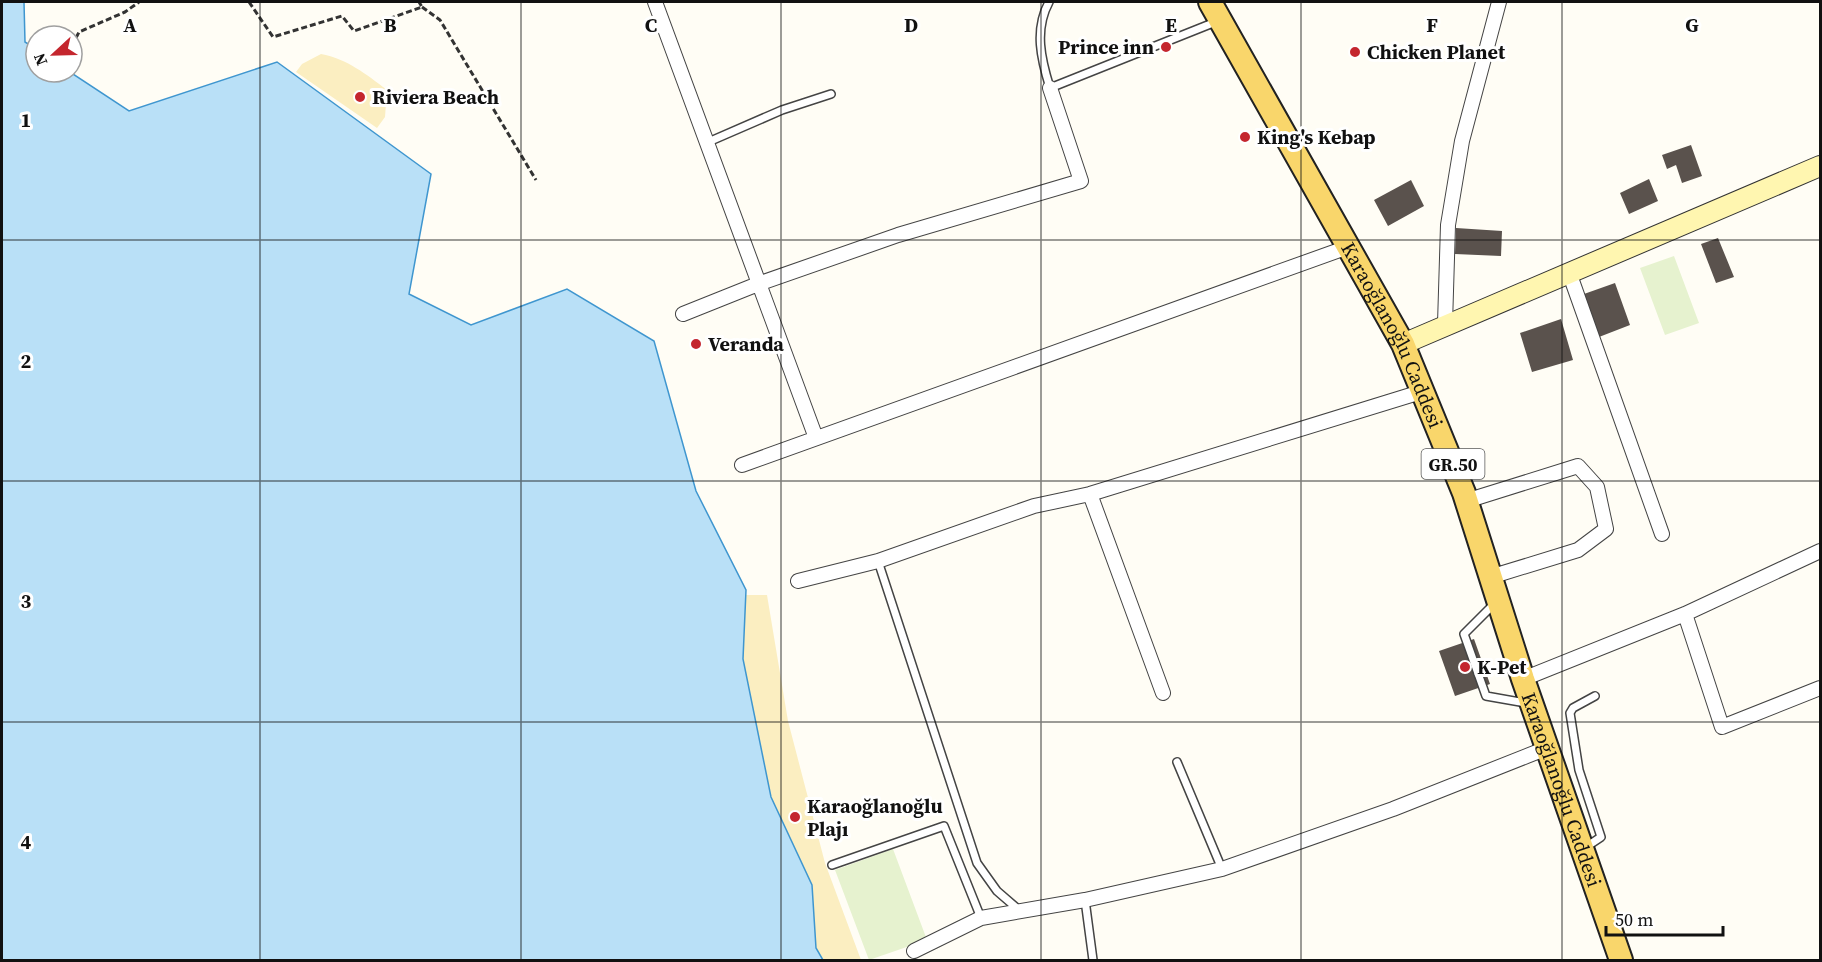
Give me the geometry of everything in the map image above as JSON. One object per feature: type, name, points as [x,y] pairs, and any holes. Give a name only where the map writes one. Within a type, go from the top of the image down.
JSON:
[{"type":"main road","name":"Karaoğlanoğlu Caddesi","points":[[1215,11],[1403,344],[1424,392],[1466,501],[1531,704],[1621,960]]},
{"type":"street","points":[[655,2],[816,438]]},
{"type":"street","points":[[1445,324],[1449,215],[1464,130],[1499,2]]},
{"type":"street","points":[[683,314],[758,284],[898,235],[1081,181],[1050,88]]},
{"type":"street","points":[[1403,344],[1445,324],[1570,275],[1821,166]]},
{"type":"street","points":[[742,465],[1348,247]]},
{"type":"street","points":[[1570,275],[1662,534]]},
{"type":"street","points":[[798,581],[878,561],[1034,506],[1090,494],[1424,392]]},
{"type":"street","points":[[1466,501],[1578,466],[1597,487],[1606,529],[1578,550],[1490,577]]},
{"type":"street","points":[[1090,494],[1163,693]]},
{"type":"street","points":[[1523,679],[1685,614],[1821,551]]},
{"type":"street","points":[[1685,614],[1722,727],[1821,688]]},
{"type":"street","points":[[914,951],[981,918],[1085,900],[1222,869],[1393,809],[1547,748]]},
{"type":"lane","points":[[1049,2],[1043,15],[1040,34],[1050,88],[1215,11]]},
{"type":"lane","points":[[706,143],[782,110],[831,94]]},
{"type":"lane","points":[[878,561],[977,863],[997,891],[1019,910]]},
{"type":"lane","points":[[1498,600],[1464,634],[1486,696],[1531,704]]},
{"type":"lane","points":[[1581,849],[1601,837],[1579,771],[1570,712],[1595,696]]},
{"type":"lane","points":[[1177,762],[1222,869]]},
{"type":"lane","points":[[1557,780],[1579,771]]},
{"type":"lane","points":[[832,866],[944,826],[981,918]]},
{"type":"lane","points":[[1085,900],[1093,960]]},
{"type":"path","points":[[84,30],[125,12],[139,2]]},
{"type":"path","points":[[249,2],[273,37],[342,16],[354,31],[422,7]]},
{"type":"path","points":[[419,2],[422,7],[440,20],[536,180]]},
{"type":"sand","name":"Riviera Beach","points":[[321,54],[348,63],[387,90],[385,117],[377,128],[296,72],[302,64]]},
{"type":"sand","name":"Karaoğlanoğlu Plajı","points":[[740,595],[767,595],[788,721],[825,863],[861,960],[817,960],[757,771],[735,662]]},
{"type":"green space","points":[[1674,256],[1699,323],[1665,335],[1640,268]]},
{"type":"green space","points":[[893,849],[927,940],[869,960],[835,870]]},
{"type":"water","points":[[2,2],[24,2],[24,84],[84,84],[84,81],[129,111],[277,62],[431,174],[409,294],[471,325],[567,289],[654,341],[696,491],[746,590],[743,659],[771,797],[812,885],[816,948],[823,960],[2,960]]},
{"type":"building","points":[[1691,145],[1702,176],[1682,183],[1676,165],[1667,169],[1662,155]]},
{"type":"building","points":[[1649,179],[1658,201],[1629,214],[1620,193]]},
{"type":"building","points":[[1411,180],[1424,206],[1388,226],[1374,200]]},
{"type":"building","points":[[1456,228],[1502,231],[1501,256],[1455,254]]},
{"type":"building","points":[[1718,238],[1734,277],[1716,283],[1701,244]]},
{"type":"building","points":[[1615,283],[1630,325],[1599,337],[1584,294]]},
{"type":"building","points":[[1561,319],[1573,360],[1532,372],[1520,333]]},
{"type":"building","name":"K-Pet","points":[[1474,639],[1490,684],[1455,696],[1439,651]]},
{"type":"place","name":"Prince inn","points":[[1166,47]]},
{"type":"place","name":"Chicken Planet","points":[[1355,52]]},
{"type":"place","name":"Riviera Beach","points":[[360,97]]},
{"type":"place","name":"King's Kebap","points":[[1245,137]]},
{"type":"place","name":"Veranda","points":[[696,344]]},
{"type":"place","name":"K-Pet","points":[[1465,667]]},
{"type":"place","name":"Karaoğlanoğlu Plajı","points":[[795,817]]}]
